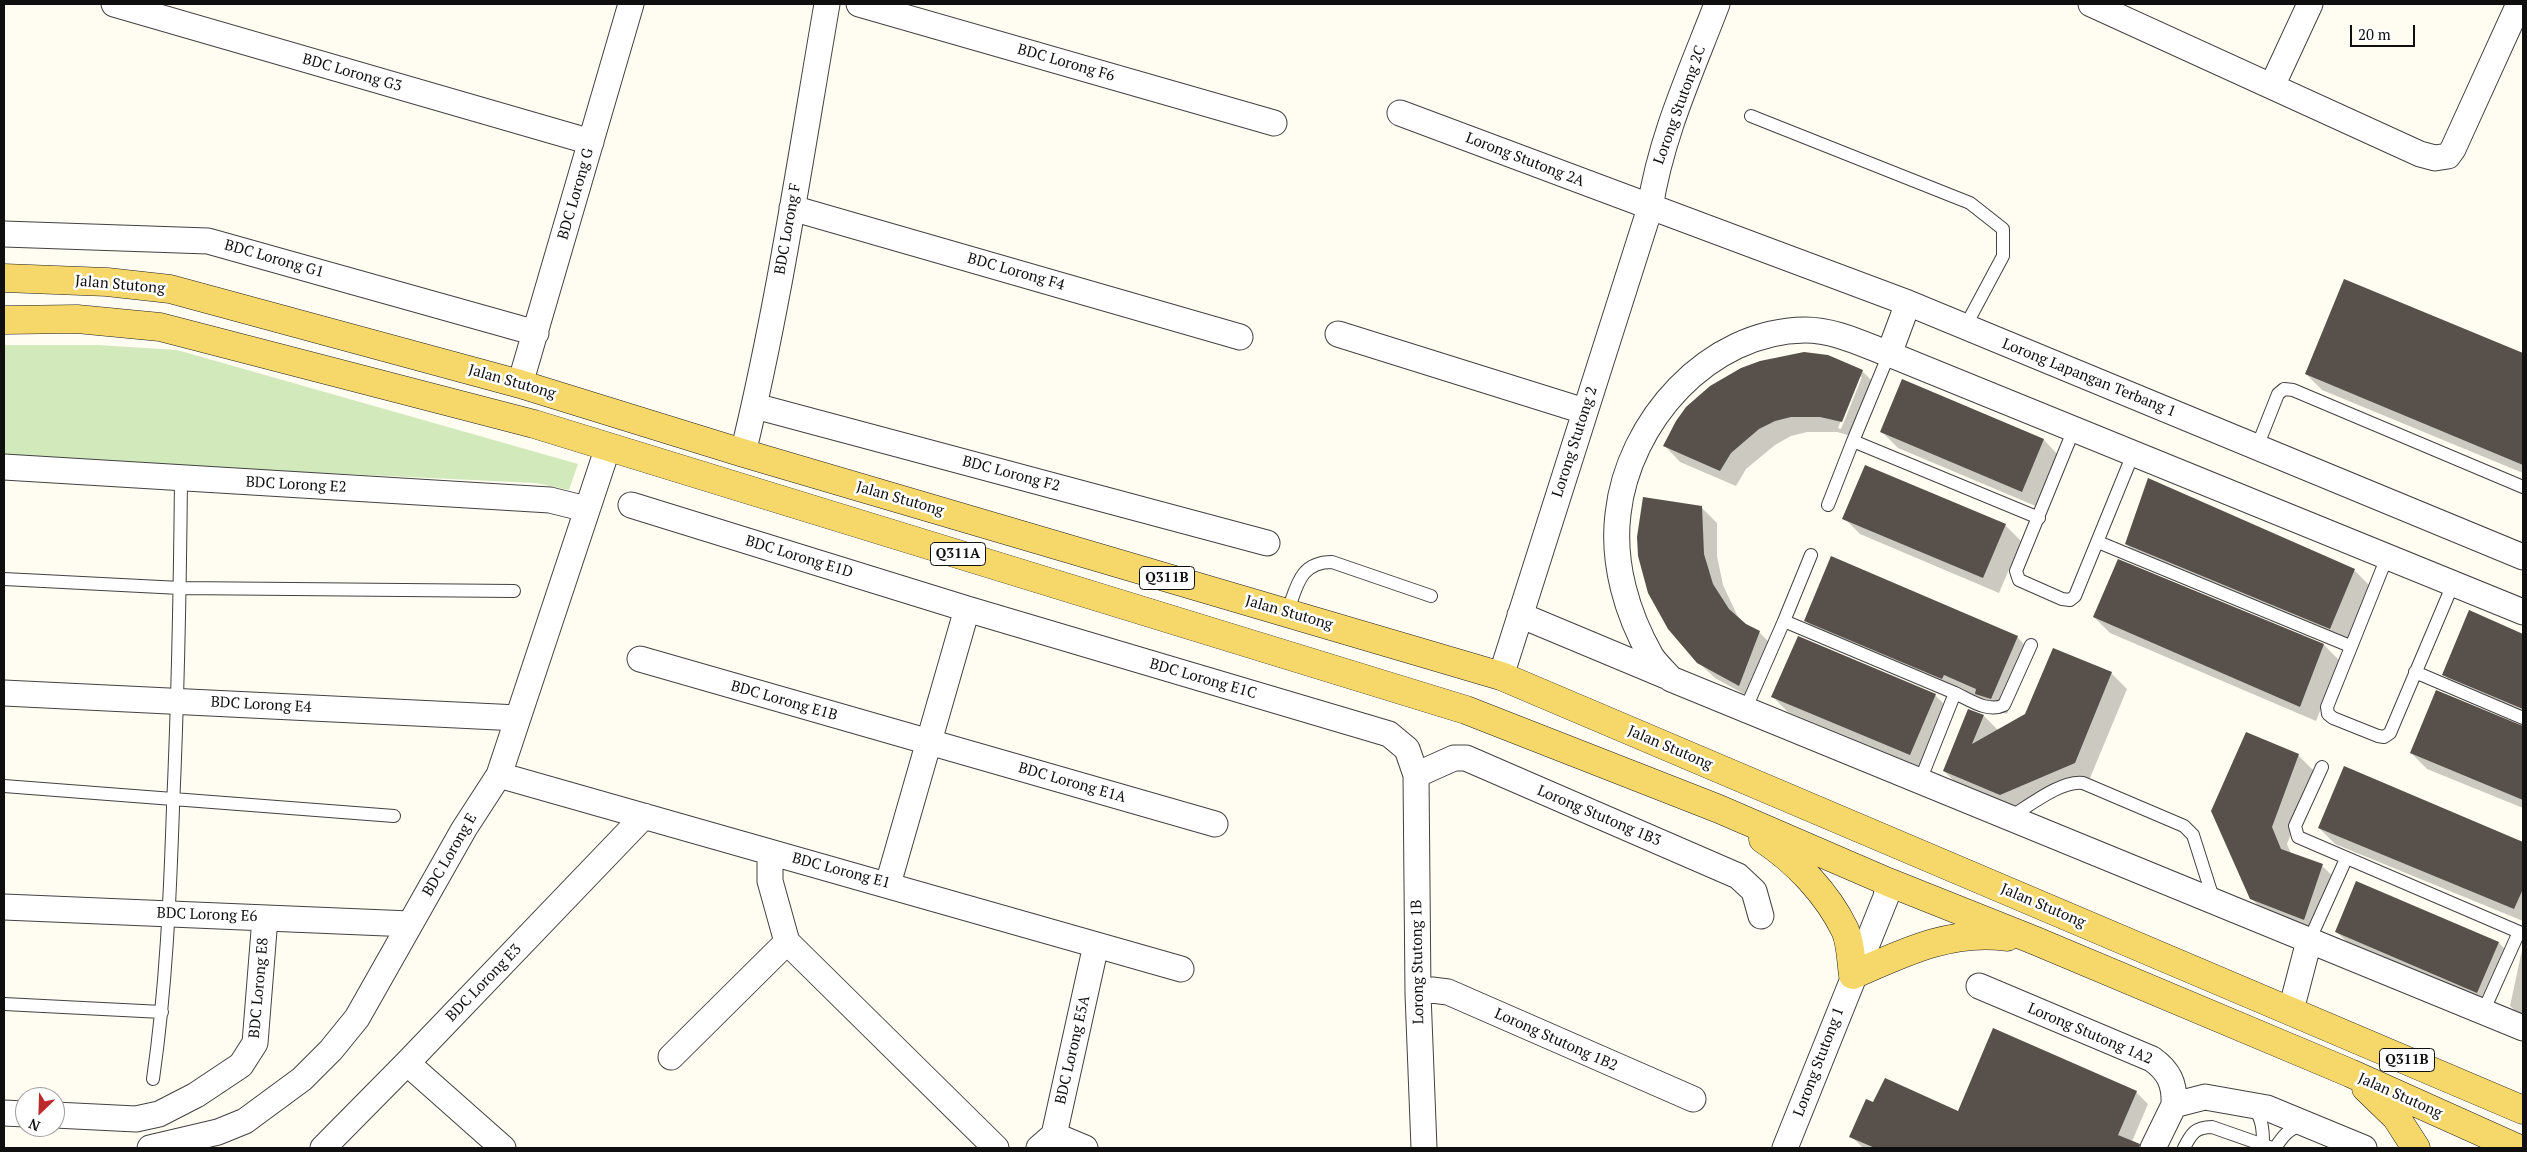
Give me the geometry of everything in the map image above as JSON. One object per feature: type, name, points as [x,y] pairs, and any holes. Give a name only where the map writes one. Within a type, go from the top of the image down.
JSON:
[{"type":"main road","name":"Jalan Stutong","points":[[4,278],[107,282],[170,289],[520,384],[744,453],[1501,676],[2523,1110]]},
{"type":"main road","name":"Jalan Stutong","points":[[4,320],[77,319],[160,327],[534,424],[1466,710],[1719,809],[1888,882],[2036,941],[2350,1073],[2517,1148]]},
{"type":"main road","points":[[520,384],[520,398],[523,409],[534,424]]},
{"type":"main road","points":[[1646,738],[1680,762],[1713,778],[1873,842],[1884,858],[1888,882]]},
{"type":"main road","points":[[1719,809],[1786,855],[1823,895],[1846,931],[1853,976],[1905,952],[1948,938],[1985,934],[2036,941]]},
{"type":"main road","points":[[2290,1010],[2295,1032],[2333,1054],[2396,1117],[2416,1148]]},
{"type":"street","name":"BDC Lorong G3","points":[[114,4],[591,142]]},
{"type":"street","name":"BDC Lorong G","points":[[520,384],[631,4]]},
{"type":"street","name":"BDC Lorong F","points":[[744,453],[755,406],[792,208],[827,4]]},
{"type":"street","name":"BDC Lorong F6","points":[[859,4],[1274,123]]},
{"type":"street","name":"Lorong Stutong 2C","points":[[1650,208],[1656,169],[1666,137],[1717,4]]},
{"type":"street","points":[[2092,4],[2420,154],[2436,158],[2448,156],[2519,4]]},
{"type":"street","points":[[2272,86],[2310,4]]},
{"type":"street","name":"Lorong Stutong 2A","points":[[1400,113],[1650,208]]},
{"type":"street","name":"BDC Lorong F4","points":[[792,208],[1240,337]]},
{"type":"street","name":"Lorong Lapangan Terbang 1","points":[[1650,208],[1908,303],[2523,557]]},
{"type":"street","name":"Lorong Stutong 2","points":[[1501,676],[1650,208]]},
{"type":"street","name":"BDC Lorong G1","points":[[4,234],[208,241],[536,333]]},
{"type":"street","points":[[1888,354],[1908,303]]},
{"type":"street","points":[[1671,679],[1652,658],[1622,589],[1617,545],[1618,514],[1625,477],[1642,438],[1667,401],[1694,372],[1740,345],[1766,336],[1805,330],[1837,334],[1888,354],[2523,612]]},
{"type":"street","points":[[1338,334],[1584,411]]},
{"type":"street","name":"BDC Lorong F2","points":[[755,406],[1266,543]]},
{"type":"street","name":"BDC Lorong E","points":[[150,1148],[191,1139],[244,1121],[302,1079],[331,1050],[356,1018],[464,829],[500,775],[586,509],[608,447]]},
{"type":"street","name":"BDC Lorong E2","points":[[4,467],[550,500],[586,509]]},
{"type":"street","name":"BDC Lorong E1D","points":[[631,505],[968,609]]},
{"type":"street","points":[[888,884],[968,609]]},
{"type":"street","name":"BDC Lorong E1C","points":[[968,609],[1389,734],[1407,750],[1416,775]]},
{"type":"street","points":[[1520,615],[1671,679],[1746,708],[2009,818],[2523,1028]]},
{"type":"street","name":"BDC Lorong E1B","points":[[640,659],[928,742]]},
{"type":"street","name":"BDC Lorong E4","points":[[4,693],[518,718]]},
{"type":"street","name":"BDC Lorong E1A","points":[[928,742],[1215,824]]},
{"type":"street","name":"Lorong Stutong 1B3","points":[[1416,775],[1454,758],[1466,758],[1738,876],[1754,891],[1761,916]]},
{"type":"street","name":"BDC Lorong E1","points":[[500,775],[1181,969]]},
{"type":"street","name":"Lorong Stutong 1B","points":[[1416,775],[1418,994],[1424,1148]]},
{"type":"street","name":"BDC Lorong E3","points":[[334,1145],[407,1063],[644,816]]},
{"type":"street","points":[[770,852],[770,881],[787,942],[996,1148]]},
{"type":"street","name":"Lorong Stutong 1","points":[[1785,1148],[1886,896],[1888,882]]},
{"type":"street","name":"BDC Lorong E6","points":[[4,907],[410,924]]},
{"type":"street","name":"BDC Lorong E8","points":[[65,1115],[136,1119],[159,1114],[196,1095],[241,1065],[255,1043],[265,918]]},
{"type":"street","points":[[2290,1010],[2310,941]]},
{"type":"street","points":[[671,1057],[787,942]]},
{"type":"street","name":"BDC Lorong E5A","points":[[1046,1141],[1096,945]]},
{"type":"street","name":"Lorong Stutong 1A2","points":[[1979,986],[2152,1059],[2165,1068],[2171,1080],[2175,1094],[2174,1105]]},
{"type":"street","name":"Lorong Stutong 1B2","points":[[1418,994],[1432,990],[1448,992],[1692,1099]]},
{"type":"street","points":[[407,1063],[503,1148]]},
{"type":"street","points":[[2153,1148],[2174,1105],[2204,1097],[2267,1108],[2364,1148]]},
{"type":"street","points":[[1046,1141],[1085,1148]]},
{"type":"lane","points":[[1751,116],[1970,203],[2003,229],[2003,256],[1965,327]]},
{"type":"lane","points":[[1828,505],[1888,354]]},
{"type":"lane","points":[[2257,447],[2278,394],[2284,389],[2293,390],[2523,487]]},
{"type":"lane","points":[[2074,429],[2016,571],[2016,577],[2019,580],[2062,599],[2070,600],[2075,596],[2133,454]]},
{"type":"lane","points":[[1853,441],[2039,518]]},
{"type":"lane","points":[[153,1079],[162,1012],[169,914],[178,701],[181,478]]},
{"type":"lane","points":[[2098,542],[2350,646]]},
{"type":"lane","points":[[1746,708],[1811,555]]},
{"type":"lane","points":[[2387,557],[2327,706],[2328,714],[2333,718],[2378,736],[2384,737],[2390,733],[2452,584]]},
{"type":"lane","points":[[1287,613],[1308,567],[1318,562],[1332,562],[1431,596]]},
{"type":"lane","points":[[4,579],[180,588],[514,591]]},
{"type":"lane","points":[[1784,620],[1990,708],[2004,705],[2031,645]]},
{"type":"lane","points":[[2415,672],[2523,718]]},
{"type":"lane","points":[[1920,781],[1955,693]]},
{"type":"lane","points":[[2322,767],[2295,826],[2298,836],[2346,859],[2521,927],[2483,1012]]},
{"type":"lane","points":[[2009,818],[2064,785],[2074,782],[2083,783],[2184,826],[2193,835],[2214,901]]},
{"type":"lane","points":[[4,786],[394,816]]},
{"type":"lane","points":[[2310,941],[2346,859]]},
{"type":"lane","points":[[4,1004],[162,1012]]},
{"type":"lane","points":[[2252,1106],[2258,1114],[2270,1147]]},
{"type":"lane","points":[[2270,1147],[2289,1131],[2305,1124]]},
{"type":"lane","points":[[2184,1148],[2191,1133],[2201,1127],[2212,1126],[2270,1147]]},
{"type":"green space","points":[[4,345],[97,345],[177,350],[578,464],[569,490],[536,483],[4,458]]},
{"type":"building","points":[[2344,279],[2523,353],[2523,465],[2305,374]]},
{"type":"building","points":[[1804,352],[1828,355],[1863,370],[1842,422],[1820,417],[1791,417],[1775,421],[1759,429],[1731,453],[1720,471],[1663,446],[1676,421],[1686,407],[1710,386],[1741,368],[1760,361]]},
{"type":"building","points":[[1902,379],[2044,439],[2022,492],[1880,432]]},
{"type":"building","points":[[1865,465],[2006,524],[1983,578],[1842,519]]},
{"type":"building","points":[[2148,478],[2355,569],[2330,629],[2125,544]]},
{"type":"building","points":[[1643,497],[1702,506],[1704,554],[1713,584],[1729,609],[1746,624],[1760,631],[1739,686],[1697,663],[1668,629],[1648,593],[1638,556],[1637,537]]},
{"type":"building","points":[[1831,556],[2018,636],[1991,699],[1975,694],[1976,689],[1944,675],[1942,679],[1804,621]]},
{"type":"building","points":[[2118,559],[2324,644],[2300,707],[2093,617]]},
{"type":"building","points":[[2469,610],[2523,634],[2523,709],[2442,675]]},
{"type":"building","points":[[1798,636],[1936,694],[1910,755],[1771,697]]},
{"type":"building","points":[[2053,648],[2112,672],[2075,763],[2000,795],[1943,771],[1968,709],[1984,715],[1972,744],[2025,714]]},
{"type":"building","points":[[2436,690],[2523,726],[2523,800],[2410,753]]},
{"type":"building","points":[[2246,732],[2299,754],[2272,827],[2281,849],[2323,864],[2304,920],[2250,899],[2211,811]]},
{"type":"building","points":[[2344,766],[2523,842],[2523,889],[2514,909],[2318,828]]},
{"type":"building","points":[[2356,881],[2499,942],[2477,993],[2335,932]]},
{"type":"building","points":[[1993,1028],[2137,1091],[2118,1135],[2140,1144],[2139,1148],[1875,1148],[1849,1137],[1866,1099],[1873,1102],[1885,1078],[1958,1111]]}]
